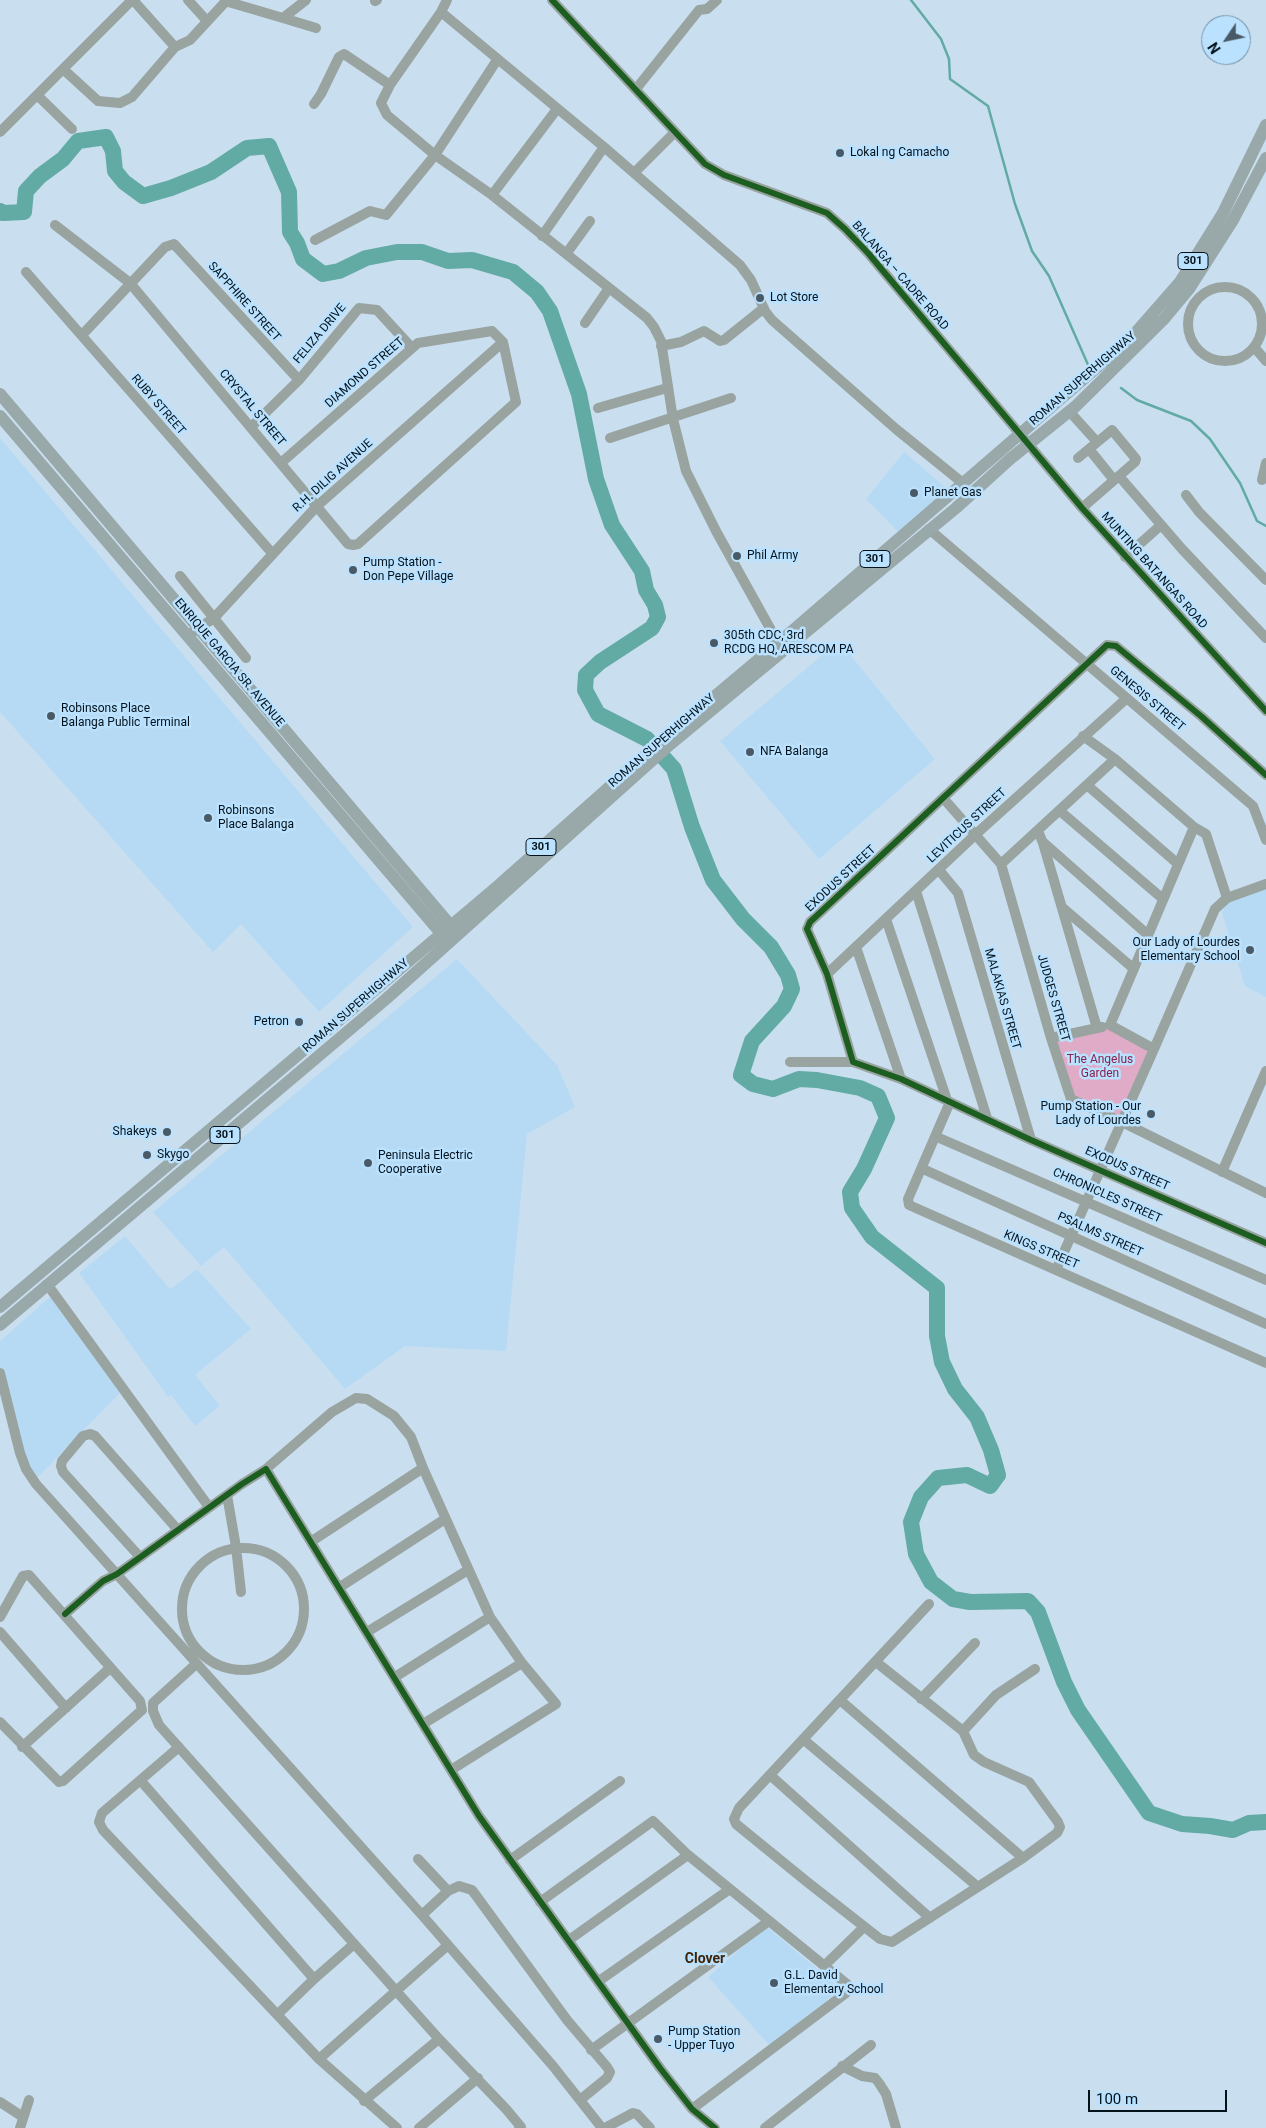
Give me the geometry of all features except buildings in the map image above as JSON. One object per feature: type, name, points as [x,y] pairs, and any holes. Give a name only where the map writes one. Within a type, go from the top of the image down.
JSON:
[{"type":"main road","name":"ROMAN SUPERHIGHWAY","points":[[663,745],[929,530],[1131,338],[1180,282],[1223,214],[1266,125]]},
{"type":"main road","name":"ROMAN SUPERHIGHWAY","points":[[0,1308],[449,934],[777,644],[964,484],[1024,439],[1070,412],[1194,293],[1266,158]]},
{"type":"main road","name":"ENRIQUE GARCIA SR. AVENUE","points":[[0,394],[200,628],[449,934]]},
{"type":"main road","name":"ENRIQUE GARCIA SR. AVENUE","points":[[0,416],[449,934]]},
{"type":"main road","name":"ROMAN SUPERHIGHWAY","points":[[0,1325],[386,1000],[449,934]]},
{"type":"street","points":[[0,132],[133,0],[174,46]]},
{"type":"street","points":[[188,0],[208,21]]},
{"type":"street","points":[[283,18],[306,0]]},
{"type":"street","points":[[447,0],[441,12],[390,85],[381,103],[384,111],[435,155],[492,194],[542,236],[647,318],[658,334],[673,419],[686,471],[777,644]]},
{"type":"street","name":"BALANGA – CADRE ROAD","points":[[552,0],[707,166],[724,175],[818,209],[833,218],[868,253],[1024,439]]},
{"type":"street","points":[[636,89],[699,10],[707,9],[717,0]]},
{"type":"street","points":[[63,69],[98,101],[120,103],[132,97],[174,46],[190,40],[226,1],[316,28]]},
{"type":"street","points":[[441,12],[740,265],[751,280],[764,308],[772,320],[896,429],[964,484]]},
{"type":"street","points":[[314,104],[339,57],[344,54],[390,85]]},
{"type":"street","points":[[315,240],[369,211],[386,215],[435,155],[497,60]]},
{"type":"street","points":[[37,95],[72,129]]},
{"type":"street","points":[[492,194],[556,109]]},
{"type":"street","points":[[634,174],[675,132]]},
{"type":"street","points":[[542,236],[604,148]]},
{"type":"street","points":[[566,254],[590,221]]},
{"type":"street","name":"CRYSTAL STREET","points":[[55,225],[130,283],[282,462],[348,544],[358,544],[516,402],[503,342]]},
{"type":"street","name":"SAPPHIRE STREET","points":[[130,283],[169,244],[174,244],[299,380]]},
{"type":"street","name":"RUBY STREET","points":[[26,272],[272,553]]},
{"type":"street","points":[[82,335],[130,283]]},
{"type":"street","points":[[1216,287],[1235,287],[1251,296],[1261,312],[1262,331],[1255,348],[1238,360],[1218,361],[1203,354],[1192,341],[1188,326],[1194,293],[1216,287]]},
{"type":"street","points":[[585,323],[609,288]]},
{"type":"street","name":"FELIZA DRIVE","points":[[251,427],[299,380],[359,308],[377,310],[412,348]]},
{"type":"street","points":[[661,346],[681,342],[704,331],[720,341],[724,340],[764,308]]},
{"type":"street","name":"DIAMOND STREET","points":[[282,462],[423,340],[492,331],[503,342]]},
{"type":"street","name":"R.H. DILIG AVENUE","points":[[188,635],[214,618],[317,506],[503,342]]},
{"type":"street","points":[[1255,348],[1266,360]]},
{"type":"street","points":[[598,408],[668,388]]},
{"type":"street","points":[[610,438],[673,419],[731,398]]},
{"type":"street","points":[[1070,412],[1116,478],[1266,638]]},
{"type":"street","points":[[1078,458],[1112,430],[1133,454],[1135,462],[1082,508]]},
{"type":"street","name":"MUNTING BATANGAS ROAD","points":[[1024,439],[1125,557],[1266,711]]},
{"type":"street","points":[[1262,480],[1266,463]]},
{"type":"street","points":[[1186,495],[1199,512],[1266,580]]},
{"type":"street","points":[[1125,557],[1161,525]]},
{"type":"street","name":"GENESIS STREET","points":[[929,530],[1253,806],[1266,840]]},
{"type":"street","points":[[180,576],[246,658]]},
{"type":"street","name":"EXODUS STREET","points":[[1266,775],[1202,716],[1116,646],[1107,645],[810,922],[807,929],[827,974],[853,1062],[949,1101],[1031,1140],[1266,1243]]},
{"type":"street","name":"LEVITICUS STREET","points":[[827,974],[975,835],[1083,736],[1128,698]]},
{"type":"street","points":[[1083,736],[1194,827],[1206,834],[1227,898]]},
{"type":"street","points":[[1001,864],[1114,760]]},
{"type":"street","points":[[1087,785],[1178,864]]},
{"type":"street","name":"JUDGES STREET","points":[[944,799],[1001,864],[1051,1038],[1071,1099],[1266,1193]]},
{"type":"street","points":[[1060,811],[1163,899]]},
{"type":"street","points":[[1110,1025],[1194,827]]},
{"type":"street","points":[[1038,831],[1044,843],[1096,1028]]},
{"type":"street","points":[[1044,843],[1148,935]]},
{"type":"street","name":"MALAKIAS STREET","points":[[939,870],[958,893],[1031,1140]]},
{"type":"street","points":[[1056,1270],[1102,1170],[1215,909],[1227,898],[1266,884]]},
{"type":"street","points":[[916,891],[987,1118]]},
{"type":"street","points":[[1062,907],[1134,969]]},
{"type":"street","points":[[886,919],[949,1101]]},
{"type":"street","points":[[856,947],[901,1080]]},
{"type":"street","points":[[1051,1038],[1110,1025],[1154,1049]]},
{"type":"street","points":[[790,1062],[853,1062]]},
{"type":"street","points":[[1222,1172],[1266,1071]]},
{"type":"street","name":"KINGS STREET","points":[[949,1101],[937,1137],[908,1200],[909,1205],[914,1209],[1266,1363]]},
{"type":"street","name":"CHRONICLES STREET","points":[[937,1137],[1266,1280]]},
{"type":"street","name":"PSALMS STREET","points":[[923,1169],[1266,1324]]},
{"type":"street","points":[[47,1284],[209,1507]]},
{"type":"street","points":[[0,1374],[26,1469],[36,1484],[448,1944],[604,2128],[632,2113],[638,2114],[650,2128]]},
{"type":"street","points":[[65,1614],[103,1581],[117,1574],[209,1507],[266,1469],[332,1412],[356,1398],[368,1399],[394,1416],[411,1437],[445,1519],[490,1617],[522,1663],[556,1704],[451,1770]]},
{"type":"street","points":[[140,1557],[63,1472],[62,1461],[84,1436],[90,1434],[95,1436],[178,1530]]},
{"type":"street","points":[[312,1542],[424,1468]]},
{"type":"street","points":[[266,1469],[479,1816],[692,2109],[715,2128]]},
{"type":"street","points":[[227,1495],[241,1592]]},
{"type":"street","points":[[340,1588],[445,1519]]},
{"type":"street","points":[[236,1547],[259,1549],[282,1560],[298,1580],[305,1603],[302,1628],[290,1649],[272,1663],[249,1670],[227,1668],[207,1659],[191,1641],[182,1620],[182,1596],[192,1574],[210,1556],[236,1547]]},
{"type":"street","points":[[367,1632],[468,1570]]},
{"type":"street","points":[[0,1617],[26,1574],[65,1614],[140,1701],[142,1710],[63,1781],[55,1780],[0,1722]]},
{"type":"street","points":[[876,1662],[963,1731],[974,1755],[984,1762],[1029,1782],[1060,1827],[1057,1833],[1023,1858],[892,1942],[880,1940],[736,1824],[734,1819],[735,1812],[929,1604]]},
{"type":"street","points":[[395,1677],[490,1617]]},
{"type":"street","points":[[0,1632],[66,1708]]},
{"type":"street","points":[[921,1699],[975,1643]]},
{"type":"street","points":[[423,1724],[522,1663]]},
{"type":"street","points":[[196,1664],[153,1703],[155,1718],[354,1944],[439,2039],[478,2078],[521,2128]]},
{"type":"street","points":[[22,1746],[110,1668]]},
{"type":"street","points":[[963,1731],[996,1695],[1035,1669]]},
{"type":"street","points":[[840,1700],[1023,1858]]},
{"type":"street","points":[[803,1739],[978,1887]]},
{"type":"street","points":[[179,1747],[100,1816],[99,1822],[104,1830],[319,2059],[364,2101],[397,2128]]},
{"type":"street","points":[[770,1775],[930,1918]]},
{"type":"street","points":[[141,1781],[314,1979]]},
{"type":"street","points":[[510,1860],[620,1781]]},
{"type":"street","points":[[540,1902],[653,1821],[688,1856],[825,1965],[848,1986],[846,1993],[692,2109]]},
{"type":"street","points":[[569,1940],[688,1856]]},
{"type":"street","points":[[418,1859],[448,1891]]},
{"type":"street","points":[[422,1915],[448,1891],[459,1886],[472,1890],[591,2050],[610,2072],[607,2078],[580,2100]]},
{"type":"street","points":[[599,1981],[730,1889]]},
{"type":"street","points":[[591,2050],[630,2024],[769,1921]]},
{"type":"street","points":[[825,1965],[864,1927]]},
{"type":"street","points":[[278,2014],[354,1944]]},
{"type":"street","points":[[319,2059],[448,1944]]},
{"type":"street","points":[[364,2101],[439,2039]]},
{"type":"street","points":[[765,2128],[871,2045]]},
{"type":"street","points":[[842,2066],[862,2076],[875,2078],[886,2094],[896,2128]]},
{"type":"street","points":[[419,2128],[450,2104],[478,2078]]},
{"type":"street","points":[[20,2128],[29,2100]]},
{"type":"street","points":[[0,2102],[23,2117]]},
{"type":"shaded area","name":"Robinsons Place Balanga","points":[[0,438],[413,927],[319,1012],[241,924],[213,952],[0,712]]},
{"type":"shaded area","points":[[904,452],[952,493],[903,537],[866,499]]},
{"type":"shaded area","points":[[839,641],[935,759],[819,859],[720,741]]},
{"type":"shaded area","name":"Our Lady of Lourdes Elementary School","points":[[1266,886],[1266,997],[1245,986],[1222,913],[1227,901]]},
{"type":"shaded area","name":"Peninsula Electric Cooperative","points":[[457,959],[557,1065],[575,1107],[527,1134],[506,1351],[405,1346],[345,1389],[224,1247],[201,1266],[153,1212]]},
{"type":"shaded area","points":[[125,1236],[170,1289],[197,1269],[251,1329],[195,1375],[220,1406],[195,1426],[171,1395],[168,1397],[79,1273]]},
{"type":"shaded area","points":[[51,1296],[120,1393],[37,1478],[25,1469],[7,1384],[0,1367],[0,1341]]},
{"type":"shaded area","name":"G.L. David Elementary School","points":[[766,1926],[841,1989],[770,2046],[708,1977]]},
{"type":"green space","name":"The Angelus Garden","points":[[1109,1027],[1150,1046],[1119,1120],[1071,1098],[1053,1039]]},
{"type":"waterway","points":[[911,0],[941,39],[949,59],[950,79],[988,106],[1015,204],[1032,251],[1049,276],[1089,367]]},
{"type":"waterway","points":[[0,211],[3,213],[24,212],[26,191],[40,176],[63,159],[78,141],[106,137],[113,151],[115,171],[124,182],[143,196],[171,188],[211,172],[247,148],[269,146],[289,192],[290,232],[297,243],[303,259],[323,274],[339,271],[366,258],[397,252],[422,252],[448,261],[472,260],[513,272],[537,292],[550,311],[579,394],[596,479],[612,525],[642,571],[646,590],[655,605],[658,617],[652,628],[600,662],[586,675],[585,690],[598,714],[647,739],[674,769],[692,827],[713,880],[743,919],[771,947],[788,975],[792,989],[784,1006],[752,1041],[741,1075],[753,1084],[773,1089],[799,1079],[817,1080],[860,1088],[878,1096],[887,1118],[864,1169],[850,1192],[852,1208],[872,1237],[937,1288],[937,1336],[942,1362],[955,1389],[977,1417],[991,1450],[998,1475],[990,1486],[967,1475],[938,1478],[921,1497],[911,1522],[916,1554],[931,1582],[953,1599],[970,1602],[1028,1601],[1038,1612],[1064,1682],[1078,1710],[1149,1813],[1182,1824],[1233,1830],[1249,1823],[1266,1822]]},
{"type":"waterway","points":[[1121,388],[1137,400],[1191,421],[1210,439],[1240,483],[1257,521],[1266,526]]},
{"type":"cycle path","points":[[552,0],[705,164],[724,175],[827,213],[845,229],[868,253],[1082,508],[1266,711]]},
{"type":"cycle path","points":[[1266,775],[1202,717],[1116,646],[1107,645],[810,922],[807,929],[827,974],[853,1062],[901,1079],[1031,1140],[1266,1243]]},
{"type":"cycle path","points":[[65,1614],[103,1581],[117,1574],[242,1484],[266,1469],[479,1816],[660,2068],[692,2109],[715,2128]]},
{"type":"place","name":"Lokal ng Camacho","points":[[840,153]]},
{"type":"place","name":"Lot Store","points":[[760,298]]},
{"type":"place","name":"Planet Gas","points":[[914,493]]},
{"type":"place","name":"Phil Army","points":[[737,556]]},
{"type":"place","name":"Pump Station - Don Pepe Village","points":[[353,570]]},
{"type":"place","name":"305th CDC, 3rd RCDG HQ, ARESCOM PA","points":[[714,643]]},
{"type":"place","name":"Robinsons Place Balanga Public Terminal","points":[[51,716]]},
{"type":"place","name":"NFA Balanga","points":[[750,752]]},
{"type":"place","name":"Robinsons Place Balanga","points":[[208,818]]},
{"type":"place","name":"Our Lady of Lourdes Elementary School","points":[[1250,950]]},
{"type":"place","name":"Petron","points":[[299,1022]]},
{"type":"place","name":"Pump Station - Our Lady of Lourdes","points":[[1151,1114]]},
{"type":"place","name":"Shakeys","points":[[167,1132]]},
{"type":"place","name":"Skygo","points":[[147,1155]]},
{"type":"place","name":"Peninsula Electric Cooperative","points":[[368,1163]]},
{"type":"place","name":"G.L. David Elementary School","points":[[774,1983]]},
{"type":"place","name":"Pump Station - Upper Tuyo","points":[[658,2039]]},
{"type":"district","name":"Clover","points":[[705,1959]]}]
